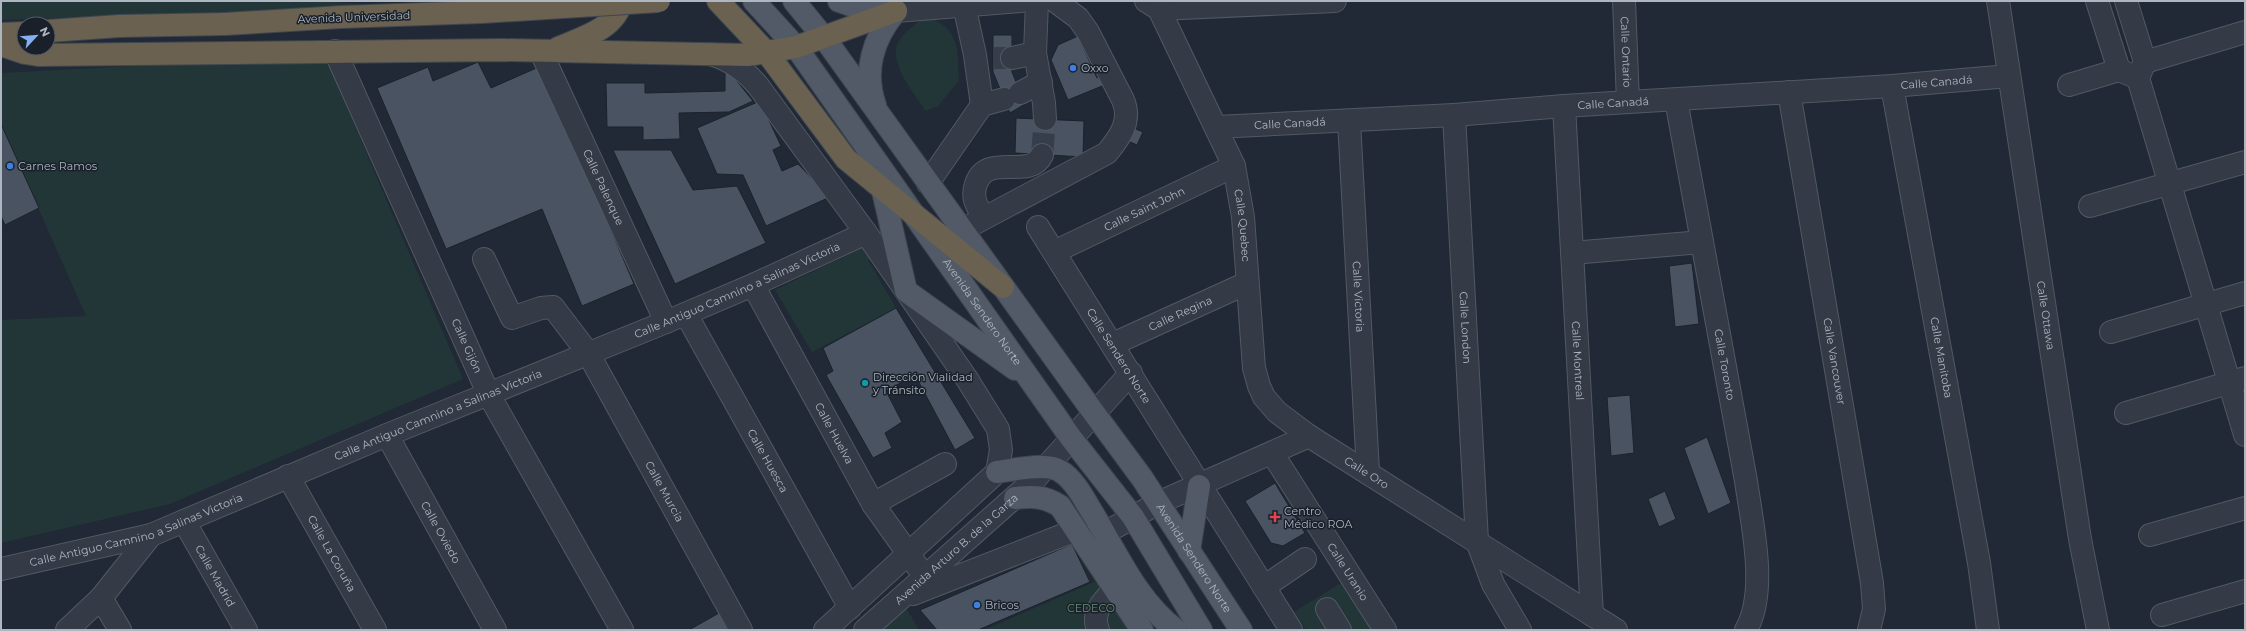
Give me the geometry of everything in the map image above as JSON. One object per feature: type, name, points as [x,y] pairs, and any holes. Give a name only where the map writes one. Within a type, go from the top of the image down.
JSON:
[{"type":"highway","points":[[547,51],[605,27],[617,15],[622,1]]},
{"type":"highway","name":"Avenida Universidad","points":[[56,30],[119,26],[225,24],[341,17],[482,12],[659,1]]},
{"type":"highway","points":[[718,1],[767,53],[846,159],[884,192],[1003,287]]},
{"type":"highway","points":[[1,45],[25,53],[38,54],[335,51],[547,51],[749,55],[796,47],[896,12]]},
{"type":"highway","points":[[1,34],[16,33]]},
{"type":"main road","name":"Avenida Sendero Norte","points":[[754,1],[796,47],[1071,438],[1132,517],[1201,630]]},
{"type":"main road","name":"Avenida Sendero Norte","points":[[794,1],[825,38],[1094,413],[1130,460],[1241,630]]},
{"type":"main road","points":[[840,1],[873,13],[896,12]]},
{"type":"main road","points":[[884,122],[877,110],[872,96],[870,67],[876,42],[884,26],[896,12]]},
{"type":"main road","points":[[875,160],[884,192],[906,291],[1030,379]]},
{"type":"main road","points":[[997,472],[1047,466],[1060,471],[1080,493],[1138,591],[1142,617]]},
{"type":"main road","points":[[1188,551],[1199,486]]},
{"type":"main road","points":[[1015,498],[1034,496],[1047,498],[1060,506],[1115,589],[1142,617],[1164,621],[1176,630]]},
{"type":"street","points":[[860,1],[866,5],[896,12],[1022,1]]},
{"type":"street","points":[[1037,1],[1035,53],[1041,82],[1045,119]]},
{"type":"street","points":[[962,230],[1107,153],[1118,140],[1127,120],[1126,108],[1123,100],[1088,32],[1078,18],[1055,1]]},
{"type":"street","points":[[1153,5],[1327,1]]},
{"type":"street","name":"Calle Ontario","points":[[1624,1],[1628,102]]},
{"type":"street","name":"Calle Ottawa","points":[[1998,1],[2080,539],[2098,630]]},
{"type":"street","points":[[2097,1],[2134,70],[2206,304],[2237,380],[2245,435]]},
{"type":"street","points":[[2126,1],[2134,70]]},
{"type":"street","points":[[928,183],[982,106],[993,57],[964,5]]},
{"type":"street","name":"Calle Quebec","points":[[1153,5],[1216,127],[1234,166],[1242,217],[1254,368],[1259,386],[1264,397],[1277,412],[1309,436]]},
{"type":"street","points":[[2069,85],[2134,70],[2245,32]]},
{"type":"street","name":"Calle Gijón","points":[[335,51],[489,395],[622,630]]},
{"type":"street","name":"Calle Palenque","points":[[547,51],[666,322]]},
{"type":"street","points":[[993,57],[1035,53]]},
{"type":"street","points":[[710,54],[732,62],[751,78],[866,233],[967,379],[998,429],[1001,450],[997,472],[825,630]]},
{"type":"street","name":"Calle Canadá","points":[[1216,127],[1454,115],[1564,106],[1892,86],[2009,76]]},
{"type":"street","points":[[982,106],[1012,96],[1041,82]]},
{"type":"street","name":"Calle Manitoba","points":[[1892,86],[1979,563],[1988,630]]},
{"type":"street","name":"Calle Vancouver","points":[[1789,92],[1872,583],[1874,608],[1869,630]]},
{"type":"street","name":"Calle Toronto","points":[[1676,100],[1750,508],[1758,590],[1755,627]]},
{"type":"street","name":"Calle Montreal","points":[[1564,106],[1592,615]]},
{"type":"street","name":"Calle London","points":[[1454,115],[1477,541],[1493,584],[1520,630]]},
{"type":"street","name":"Calle Victoria","points":[[1349,121],[1368,472]]},
{"type":"street","points":[[984,218],[975,202],[974,191],[979,176],[985,170],[997,167],[1032,165],[1039,162],[1042,155]]},
{"type":"street","points":[[2090,206],[2245,162]]},
{"type":"street","name":"Calle Saint John","points":[[1054,252],[1234,166]]},
{"type":"street","name":"Calle Sendero Norte","points":[[1038,227],[1132,373],[1199,486]]},
{"type":"street","name":"Calle Antiguo Camnino a Salinas Victoria","points":[[1,569],[151,534],[387,435],[686,314],[866,233]]},
{"type":"street","points":[[1572,253],[1702,242]]},
{"type":"street","name":"Calle Murcia","points":[[484,259],[512,318],[541,308],[553,307],[588,353],[740,630]]},
{"type":"street","name":"Calle Regina","points":[[1113,344],[1247,283]]},
{"type":"street","name":"Calle Huelva","points":[[753,285],[873,504],[908,555],[925,576]]},
{"type":"street","points":[[2112,332],[2245,293]]},
{"type":"street","name":"Calle Huesca","points":[[686,314],[850,608]]},
{"type":"street","points":[[1071,438],[1132,373]]},
{"type":"street","points":[[2126,413],[2237,380]]},
{"type":"street","name":"Calle Oviedo","points":[[387,435],[494,630]]},
{"type":"street","points":[[1104,533],[1158,503],[1309,436]]},
{"type":"street","name":"Calle Oro","points":[[1309,436],[1616,630]]},
{"type":"street","name":"Avenida Arturo B. de la Garza","points":[[865,630],[1015,498],[1047,466],[1071,438]]},
{"type":"street","name":"Calle Uranio","points":[[1272,453],[1385,630]]},
{"type":"street","points":[[873,504],[945,464]]},
{"type":"street","name":"Calle La Coruña","points":[[288,476],[375,630]]},
{"type":"street","points":[[1199,486],[1291,630]]},
{"type":"street","points":[[2150,535],[2245,508]]},
{"type":"street","name":"Calle Madrid","points":[[184,521],[246,630]]},
{"type":"street","points":[[899,600],[1076,530]]},
{"type":"street","points":[[67,630],[102,598],[151,534]]},
{"type":"street","points":[[1264,587],[1305,559]]},
{"type":"street","points":[[1098,630],[1096,614],[1100,604],[1115,589]]},
{"type":"street","points":[[2162,615],[2245,591]]},
{"type":"street","points":[[102,598],[120,630]]},
{"type":"street","points":[[1327,609],[1340,630]]},
{"type":"green space","points":[[1,1],[321,1],[393,7],[56,18],[56,16],[16,16],[16,20],[1,20]]},
{"type":"green space","points":[[927,16],[938,22],[952,34],[957,50],[959,80],[938,106],[926,111],[909,87],[899,67],[896,58],[896,49],[899,41],[905,33]]},
{"type":"green space","points":[[325,56],[463,379],[170,504],[1,543],[1,320],[86,316],[1,124],[1,73]]},
{"type":"green space","points":[[870,244],[880,254],[868,260],[896,308],[812,352],[775,290]]},
{"type":"green space","name":"CEDECO","points":[[1099,580],[1132,630],[984,630]]},
{"type":"green space","points":[[1344,581],[1376,630],[1306,630],[1294,612]]},
{"type":"green space","points":[[905,606],[919,630],[878,630]]},
{"type":"building","points":[[993,35],[1012,35],[1012,72],[1025,104],[1010,113],[993,72]]},
{"type":"building","name":"Oxxo","points":[[1078,36],[1097,78],[1103,75],[1107,84],[1068,100],[1051,60],[1058,45]]},
{"type":"building","points":[[478,62],[491,88],[541,66],[634,284],[582,306],[542,209],[446,249],[377,88],[428,67],[433,81]]},
{"type":"building","points":[[725,70],[732,75],[753,101],[729,112],[679,113],[680,139],[643,140],[643,127],[607,127],[606,83],[645,83],[645,93],[725,91]]},
{"type":"building","points":[[760,101],[781,146],[773,150],[782,171],[798,164],[830,197],[766,226],[743,175],[717,174],[697,128]]},
{"type":"building","points":[[1016,118],[1084,121],[1083,157],[1015,153]]},
{"type":"building","name":"Carnes Ramos","points":[[1,124],[39,208],[5,225],[1,216]]},
{"type":"building","points":[[1126,125],[1143,132],[1137,145],[1121,138]]},
{"type":"building","points":[[613,150],[671,150],[693,190],[737,186],[766,243],[675,284]]},
{"type":"building","points":[[1692,263],[1699,324],[1675,327],[1669,266]]},
{"type":"building","name":"Dirección Vialidad y Tránsito","points":[[896,308],[975,438],[955,450],[915,375],[886,391],[902,422],[885,433],[892,448],[873,458],[826,375],[833,371],[823,348]]},
{"type":"building","points":[[1630,395],[1634,453],[1611,456],[1607,397]]},
{"type":"building","points":[[1707,437],[1731,503],[1708,514],[1684,448]]},
{"type":"building","name":"Centro Médico ROA","points":[[1275,483],[1305,533],[1283,546],[1271,543],[1245,501]]},
{"type":"building","points":[[1665,491],[1676,519],[1659,527],[1648,499]]},
{"type":"building","points":[[1072,544],[1090,582],[978,630],[937,630],[920,610]]},
{"type":"building","points":[[719,613],[728,630],[689,630]]},
{"type":"tunnel","points":[[993,58],[1012,58]]},
{"type":"tunnel","points":[[1042,155],[1045,119]]},
{"type":"place","name":"Oxxo","points":[[1073,68]]},
{"type":"place","name":"Carnes Ramos","points":[[10,166]]},
{"type":"place","name":"Dirección Vialidad y Tránsito","points":[[865,383]]},
{"type":"place","name":"Centro Médico ROA","points":[[1275,517]]},
{"type":"place","name":"Bricos","points":[[977,605]]}]
